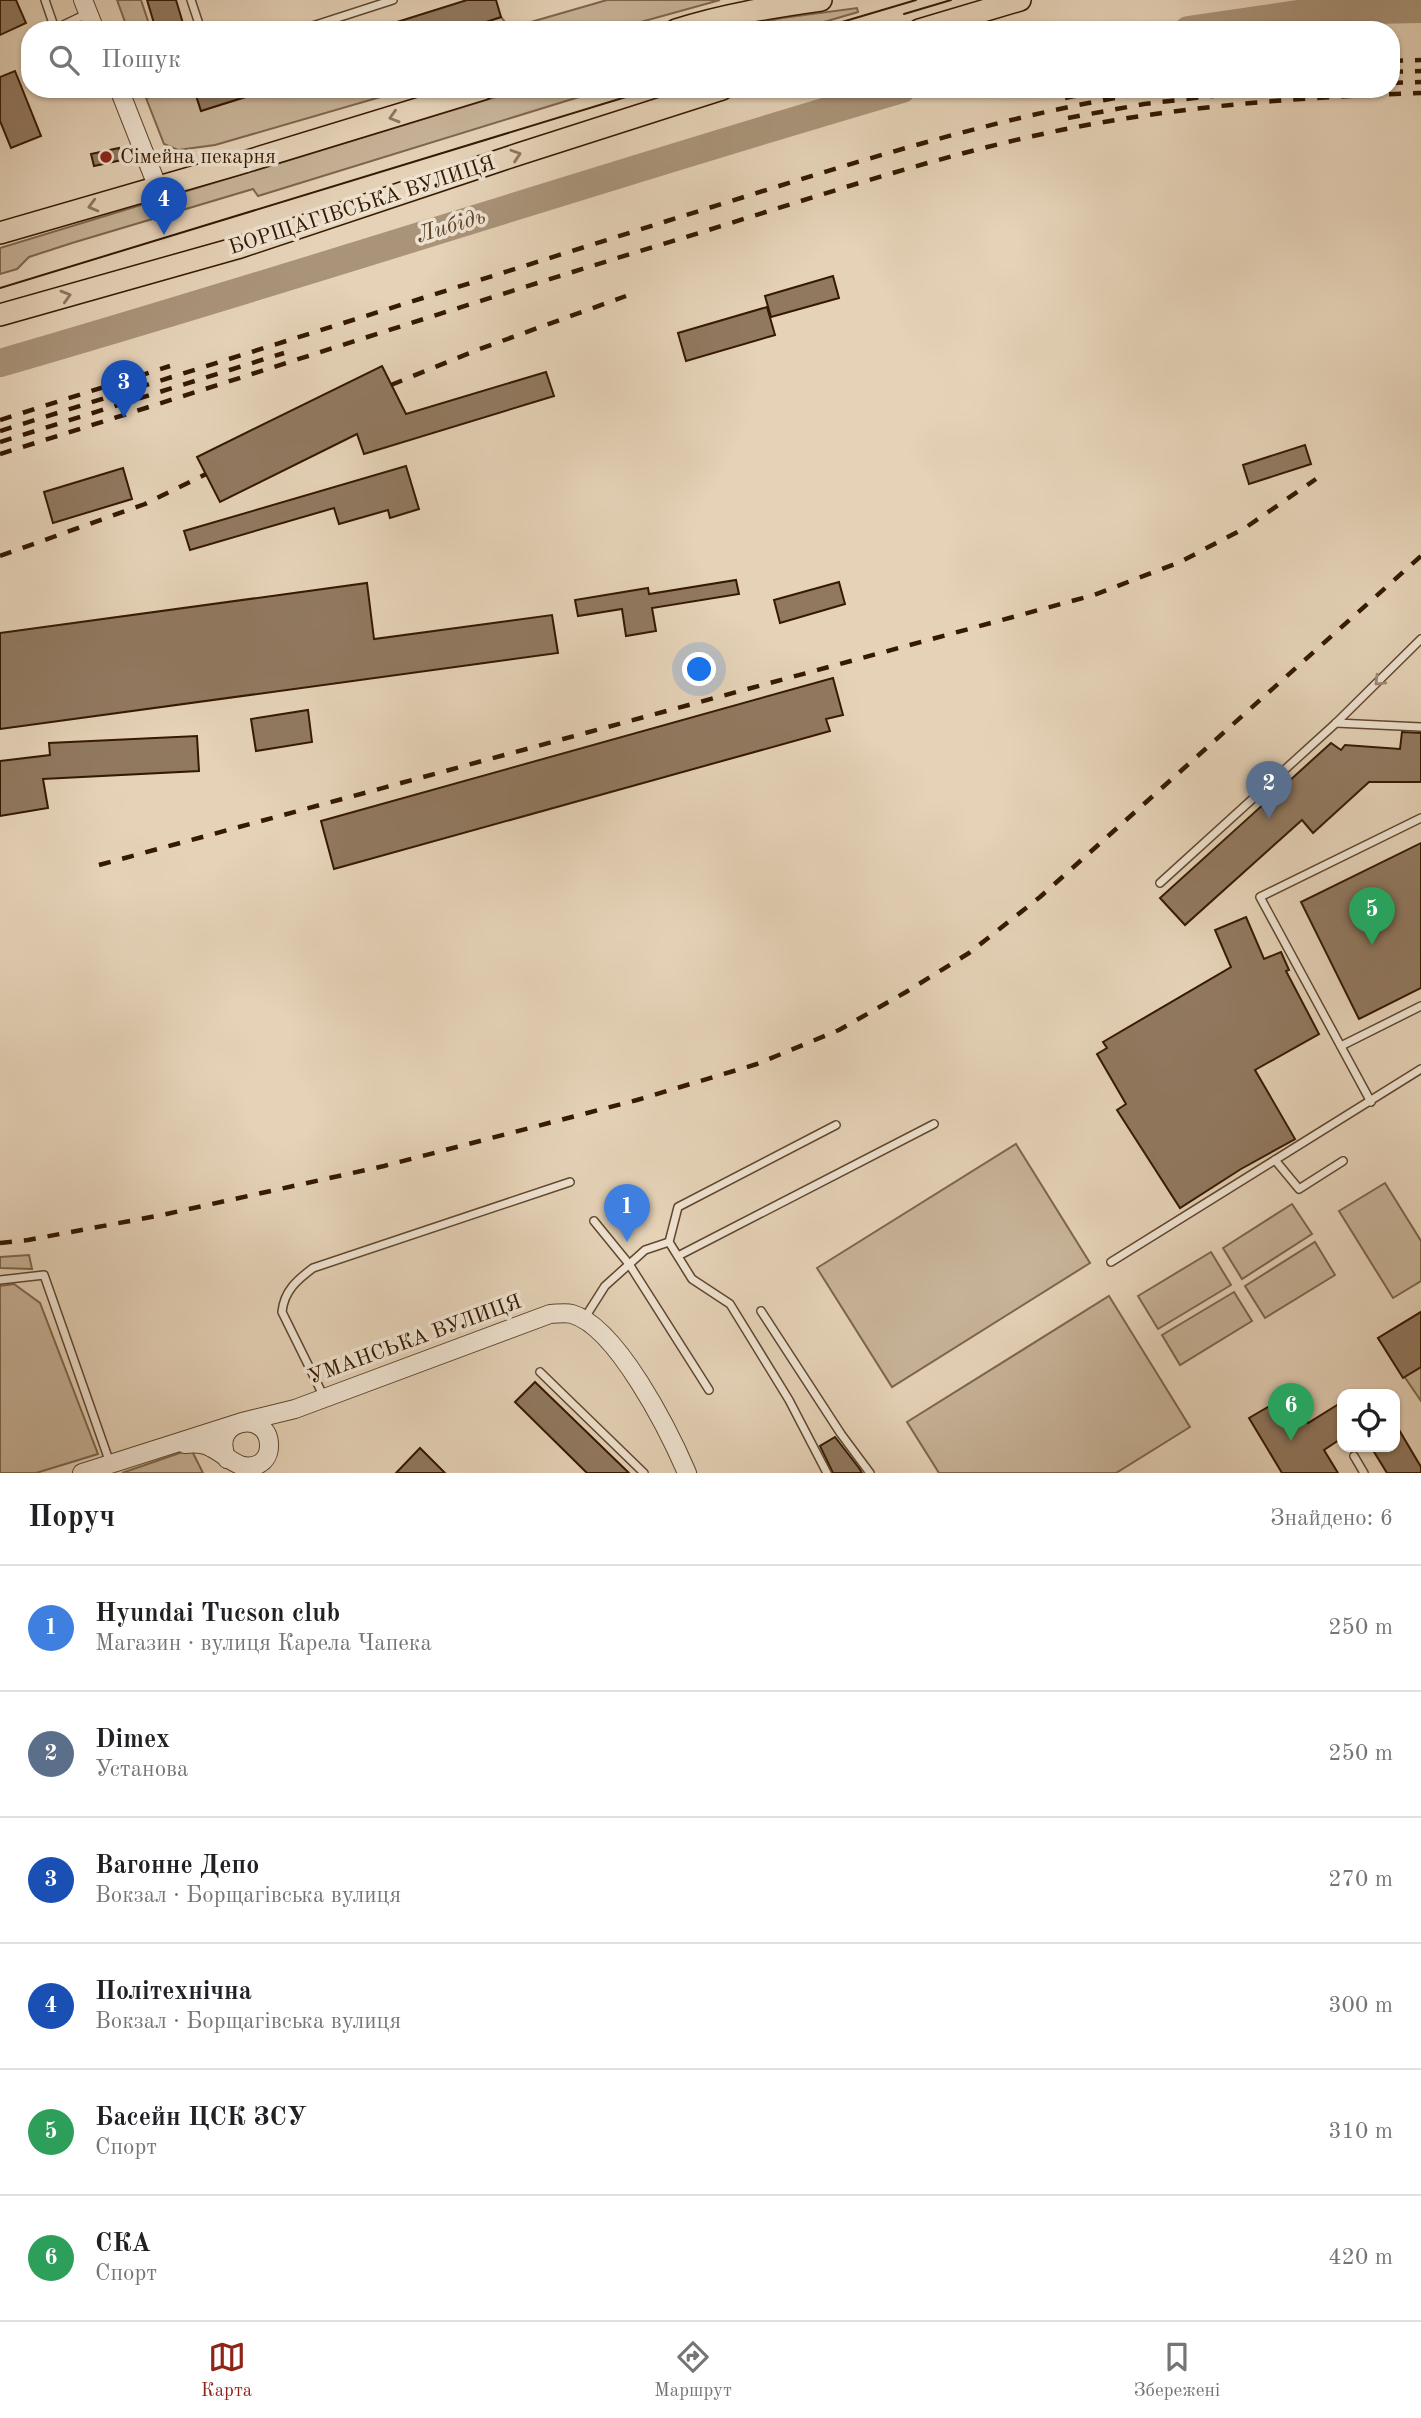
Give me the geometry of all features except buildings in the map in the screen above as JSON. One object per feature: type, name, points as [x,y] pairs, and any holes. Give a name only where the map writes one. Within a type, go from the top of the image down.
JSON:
[{"type":"main road","points":[[704,21],[821,0]]},
{"type":"main road","points":[[949,21],[1020,0]]},
{"type":"main road","points":[[0,233],[453,98]]},
{"type":"main road","name":"БОРЩАГІВСЬКА ВУЛИЦЯ","points":[[0,315],[237,248],[695,98]]},
{"type":"street","points":[[123,98],[158,188]]},
{"type":"street","name":"УМАНСЬКА ВУЛИЦЯ","points":[[82,1473],[242,1422],[295,1409],[550,1314],[569,1313],[584,1319]]},
{"type":"street","points":[[584,1319],[611,1343],[646,1393],[687,1473]]},
{"type":"street","name":"УМАНСЬКА ВУЛИЦЯ","points":[[269,1442],[295,1409]]},
{"type":"street","points":[[242,1422],[250,1422],[263,1429],[269,1442],[267,1456],[256,1467],[241,1468],[227,1459],[223,1451],[225,1435],[242,1422]]},
{"type":"street","name":"УМАНСЬКА ВУЛИЦЯ","points":[[175,1444],[197,1443],[212,1448],[227,1459]]},
{"type":"lane","points":[[45,0],[52,21]]},
{"type":"lane","points":[[191,0],[198,21]]},
{"type":"lane","points":[[328,21],[393,0]]},
{"type":"lane","points":[[65,21],[81,9]]},
{"type":"lane","points":[[1160,883],[1336,723],[1421,639]]},
{"type":"lane","points":[[1336,723],[1421,727]]},
{"type":"lane","points":[[1371,1102],[1260,897],[1421,818]]},
{"type":"lane","points":[[1341,1046],[1421,1006]]},
{"type":"lane","points":[[1111,1262],[1421,1069]]},
{"type":"lane","points":[[678,1256],[934,1124]]},
{"type":"lane","points":[[827,1473],[789,1399],[730,1304],[692,1279],[669,1242],[678,1207],[836,1125]]},
{"type":"lane","points":[[1275,1160],[1298,1189],[1343,1161]]},
{"type":"lane","points":[[325,1397],[282,1312],[283,1299],[299,1278],[313,1268],[570,1182]]},
{"type":"lane","points":[[594,1222],[629,1264],[709,1390]]},
{"type":"lane","points":[[584,1319],[605,1286],[629,1264],[645,1250],[669,1242]]},
{"type":"lane","points":[[0,1280],[44,1275],[110,1464]]},
{"type":"lane","points":[[761,1311],[870,1473]]},
{"type":"lane","points":[[540,1372],[644,1473]]},
{"type":"lane","points":[[1354,1456],[1364,1473]]},
{"type":"shaded area","points":[[117,0],[141,0],[148,21],[125,21]]},
{"type":"shaded area","points":[[607,0],[720,0],[644,21],[534,21]]},
{"type":"shaded area","points":[[857,8],[858,12],[828,21],[768,21]]},
{"type":"shaded area","points":[[146,98],[197,98],[201,111],[242,98],[377,98],[215,145],[178,150],[164,144]]},
{"type":"shaded area","points":[[492,98],[576,98],[258,196],[253,189],[72,243],[29,257],[17,269],[0,274],[0,248]]},
{"type":"shaded area","points":[[1016,1144],[1090,1263],[892,1387],[817,1268]]},
{"type":"shaded area","points":[[1385,1183],[1421,1241],[1421,1281],[1393,1298],[1339,1211]]},
{"type":"shaded area","points":[[1292,1204],[1312,1234],[1242,1279],[1223,1248]]},
{"type":"shaded area","points":[[1315,1242],[1335,1275],[1265,1318],[1245,1286]]},
{"type":"shaded area","points":[[1211,1252],[1231,1285],[1158,1329],[1138,1296]]},
{"type":"shaded area","points":[[29,1255],[32,1269],[0,1268],[0,1257]]},
{"type":"shaded area","points":[[14,1284],[40,1303],[98,1454],[36,1473],[0,1473],[0,1286]]},
{"type":"shaded area","points":[[1234,1292],[1252,1321],[1180,1365],[1162,1335]]},
{"type":"shaded area","points":[[1109,1296],[1190,1427],[1116,1473],[939,1473],[907,1422]]},
{"type":"shaded area","points":[[1421,1312],[1421,1401],[1378,1338]]},
{"type":"shaded area","points":[[191,1449],[203,1473],[122,1473]]},
{"type":"waterway","name":"Либідь","points":[[1250,21],[1319,11],[1421,9]]},
{"type":"waterway","name":"Либідь","points":[[0,363],[872,98]]},
{"type":"tram line","points":[[845,21],[916,0]]},
{"type":"tram line","points":[[904,14],[951,0]]},
{"type":"tram line","points":[[0,288],[623,98]]},
{"type":"railway","points":[[1400,61],[1421,60]]},
{"type":"railway","points":[[1400,72],[1421,71]]},
{"type":"railway","points":[[1400,83],[1421,82]]},
{"type":"railway","points":[[1400,94],[1421,93]]},
{"type":"railway","points":[[0,431],[854,163],[980,128],[1113,98]]},
{"type":"railway","points":[[1068,118],[1195,98]]},
{"type":"railway","points":[[0,454],[861,182],[960,154],[1061,130],[1150,115],[1315,98]]},
{"type":"railway","points":[[391,385],[477,350],[626,296]]},
{"type":"railway","points":[[0,442],[284,353]]},
{"type":"railway","points":[[0,420],[170,366]]},
{"type":"railway","points":[[0,556],[145,504],[206,474]]},
{"type":"railway","points":[[99,865],[1094,595],[1180,562],[1245,528],[1316,479]]},
{"type":"railway","points":[[0,1243],[162,1215],[384,1166],[637,1100],[757,1064],[839,1030],[969,953],[1040,897],[1421,556]]},
{"type":"place","name":"Сімейна пекарня","points":[[106,157]]},
{"type":"place","name":"Політехнічна","points":[[164,235]]},
{"type":"place","name":"Вагонне Депо","points":[[124,418]]},
{"type":"place","name":"Dimex","points":[[1269,819]]},
{"type":"place","name":"Басейн ЦСК ЗСУ","points":[[1372,945]]},
{"type":"place","name":"Hyundai Tucson club","points":[[627,1242]]},
{"type":"place","name":"СКА","points":[[1291,1441]]}]
